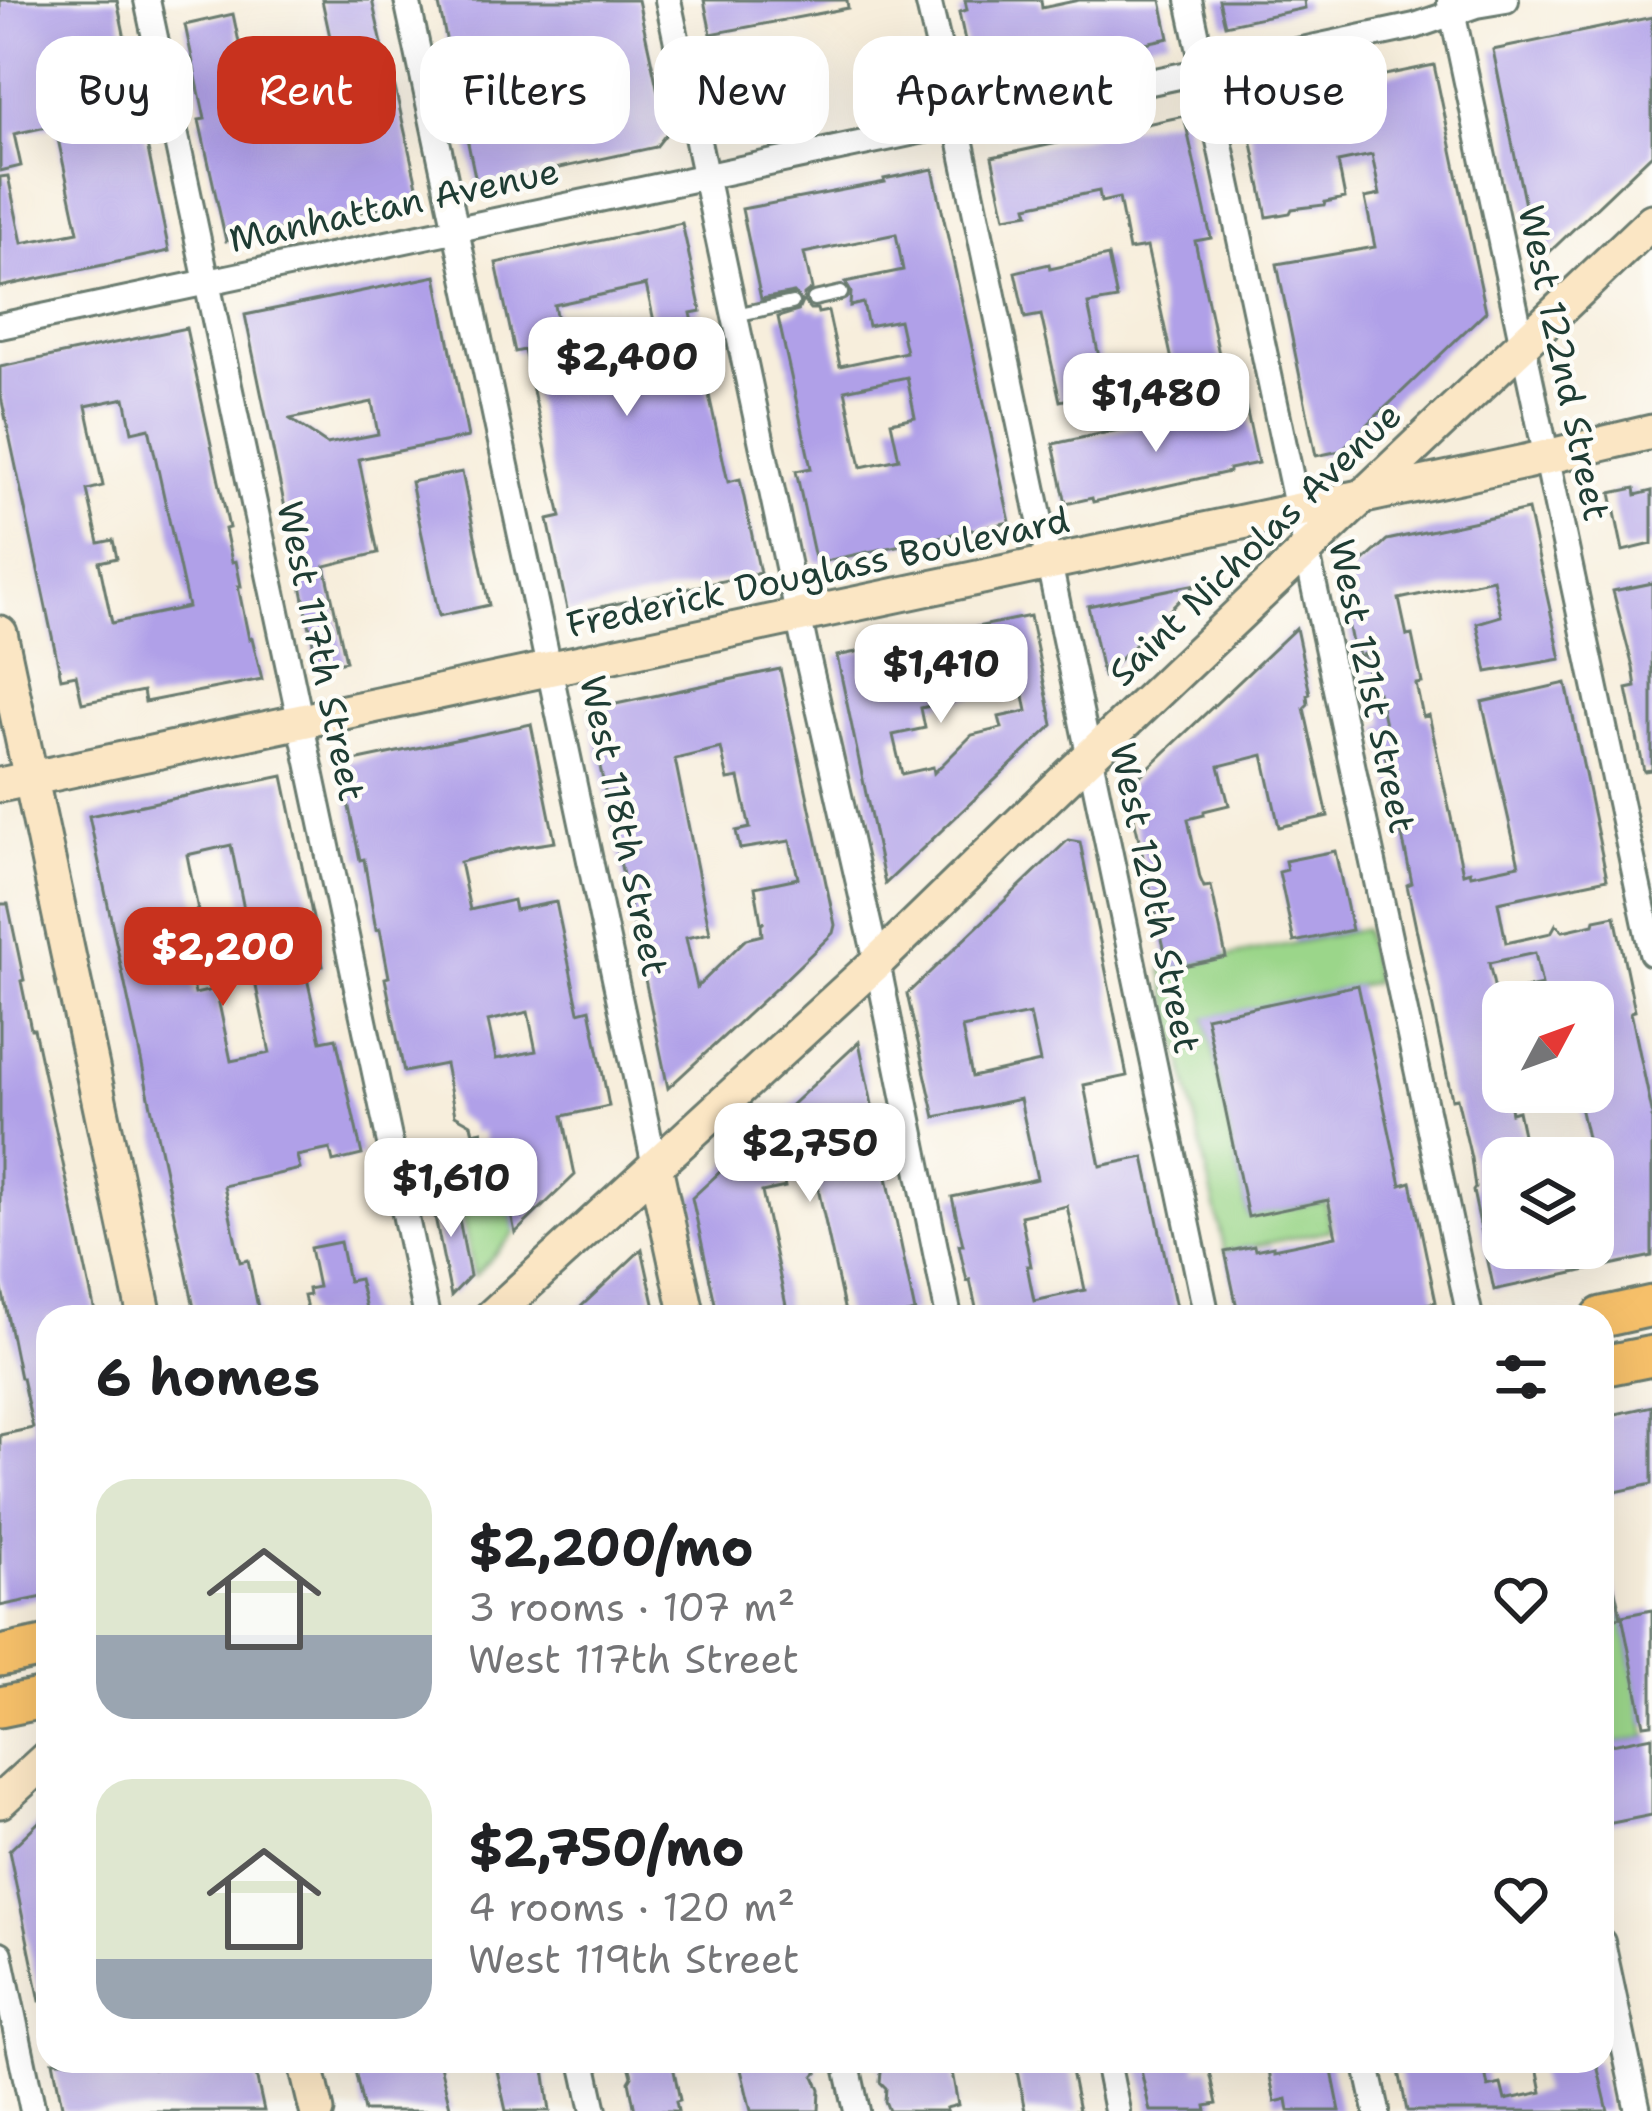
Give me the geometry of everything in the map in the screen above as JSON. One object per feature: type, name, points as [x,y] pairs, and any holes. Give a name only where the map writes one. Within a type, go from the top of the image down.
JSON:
[{"type":"main road","name":"Saint Nicholas Avenue","points":[[504,1305],[877,962],[1652,221]]},
{"type":"main road","name":"Frederick Douglass Boulevard","points":[[15,782],[1652,433]]},
{"type":"main road","points":[[0,633],[15,782],[142,1305]]},
{"type":"main road","name":"West 118th Street","points":[[655,1166],[685,1305]]},
{"type":"main road","points":[[1614,1314],[1652,1306]]},
{"type":"main road","points":[[1614,1364],[1652,1356]]},
{"type":"main road","points":[[0,1656],[36,1648]]},
{"type":"main road","points":[[0,1707],[36,1699]]},
{"type":"main road","points":[[0,1801],[36,1768]]},
{"type":"main road","points":[[308,2073],[316,2111]]},
{"type":"street","name":"West 117th Street","points":[[147,0],[424,1305]]},
{"type":"street","name":"West 118th Street","points":[[407,0],[655,1166]]},
{"type":"street","points":[[668,0],[947,1305]]},
{"type":"street","name":"West 120th Street","points":[[928,0],[936,36]]},
{"type":"street","name":"West 121st Street","points":[[1189,0],[1196,36]]},
{"type":"street","name":"Manhattan Avenue","points":[[1367,36],[1415,26],[1451,7],[1506,0]]},
{"type":"street","name":"West 122nd Street","points":[[1451,7],[1652,953]]},
{"type":"street","name":"Manhattan Avenue","points":[[0,326],[862,144]]},
{"type":"street","name":"West 120th Street","points":[[961,144],[1204,1305]]},
{"type":"street","name":"West 121st Street","points":[[1219,144],[1467,1305]]},
{"type":"street","points":[[0,1954],[33,2111]]},
{"type":"street","points":[[1614,1998],[1638,2111]]},
{"type":"street","points":[[585,2073],[593,2111]]},
{"type":"street","points":[[849,2073],[857,2111]]},
{"type":"street","points":[[1110,2073],[1118,2111]]},
{"type":"street","points":[[1369,2073],[1377,2111]]},
{"type":"lane","points":[[814,298],[842,293]]},
{"type":"lane","points":[[735,315],[792,303]]},
{"type":"green space","points":[[1364,929],[1375,982],[1206,1018],[1248,1216],[1325,1201],[1331,1230],[1225,1252],[1162,970]]},
{"type":"green space","points":[[498,1150],[515,1233],[474,1276],[452,1160]]},
{"type":"green space","points":[[1622,1616],[1647,1737],[1614,1744],[1614,1618]]},
{"type":"building","points":[[0,0],[117,0],[124,36],[36,36],[36,129],[14,134],[21,166],[0,171]]},
{"type":"building","points":[[322,0],[372,0],[380,36],[330,36]]},
{"type":"building","points":[[438,0],[638,0],[654,73],[654,144],[658,144],[477,186],[468,144],[630,144],[630,36],[446,36]]},
{"type":"building","points":[[704,0],[847,0],[848,8],[711,34]]},
{"type":"building","points":[[965,0],[1041,0],[1042,8],[1079,0],[1161,0],[1169,38],[964,36],[959,12],[967,10]]},
{"type":"building","points":[[1219,0],[1304,0],[1305,8],[1225,25]]},
{"type":"building","points":[[233,14],[238,36],[217,36],[217,144],[396,144],[396,92],[420,199],[226,241],[199,120],[205,119],[193,63],[193,36],[187,36],[185,25]]},
{"type":"building","points":[[1652,17],[1652,154],[1537,264],[1493,50]]},
{"type":"building","points":[[1434,65],[1486,311],[1340,451],[1316,456],[1277,264],[1375,247],[1365,198],[1380,195],[1372,155],[1338,162],[1345,198],[1267,217],[1252,144],[1387,144],[1387,75]]},
{"type":"building","points":[[1180,117],[1180,144],[1190,144],[1211,238],[1195,241],[1223,373],[1177,383],[1147,247],[1129,250],[1119,198],[1101,202],[1099,191],[1027,206],[1029,213],[1005,217],[992,157],[1053,144],[1156,144],[1156,122]]},
{"type":"building","points":[[59,144],[147,144],[169,251],[0,287],[0,177],[8,176],[22,243],[78,232]]},
{"type":"building","points":[[933,169],[1010,522],[816,563],[796,471],[811,468],[778,317],[798,311],[802,302],[794,293],[761,299],[742,209]],"holes":[[[896,234],[903,270],[845,282],[851,292],[850,306],[863,303],[868,326],[899,320],[906,352],[840,366],[828,311],[818,313],[804,302],[804,295],[812,289],[804,253]],[[907,377],[915,417],[891,422],[899,459],[861,467],[845,390]]]},
{"type":"building","points":[[682,223],[701,311],[691,313],[728,482],[740,479],[760,573],[568,614],[548,520],[561,517],[524,350],[515,352],[496,263]],"holes":[[[646,285],[654,321],[561,342],[554,305]]]},
{"type":"building","points":[[1108,256],[1117,299],[1088,304],[1106,391],[1060,401],[1041,315],[1025,318],[1015,272]]},
{"type":"building","points":[[436,276],[468,437],[359,459],[378,553],[325,566],[346,661],[318,667],[245,315]],"holes":[[[372,402],[378,434],[327,444],[290,419]]]},
{"type":"building","points":[[186,328],[229,528],[225,529],[232,562],[236,561],[249,639],[262,679],[145,702],[143,691],[82,703],[76,675],[61,678],[0,392],[0,367]],"holes":[[[125,398],[132,432],[149,428],[188,607],[112,623],[99,562],[117,558],[113,540],[99,543],[87,490],[103,486],[86,406]]]},
{"type":"building","points":[[1245,403],[1258,463],[1093,502],[1092,498],[1066,504],[1053,444]]},
{"type":"building","points":[[462,472],[489,605],[439,616],[411,482]]},
{"type":"building","points":[[1635,488],[1636,495],[1652,491],[1652,544],[1623,551],[1611,493]]},
{"type":"building","points":[[1528,510],[1561,659],[1487,672],[1477,623],[1501,616],[1493,579],[1399,599],[1407,636],[1412,635],[1423,717],[1429,715],[1463,873],[1519,865],[1482,702],[1566,683],[1607,879],[1498,902],[1506,943],[1551,933],[1556,924],[1563,931],[1615,916],[1652,1112],[1652,1256],[1614,1264],[1614,1137],[1587,1137],[1581,1113],[1614,1113],[1614,981],[1541,981],[1535,953],[1489,963],[1493,981],[1482,981],[1482,1113],[1518,1113],[1524,1137],[1482,1137],[1482,1233],[1471,1158],[1457,1098],[1452,1099],[1407,885],[1412,883],[1379,726],[1385,724],[1364,654],[1359,656],[1357,647],[1353,648],[1340,583],[1387,540]]},
{"type":"building","points":[[1652,583],[1652,770],[1644,771],[1627,689],[1636,687],[1633,667],[1613,591]]},
{"type":"building","points":[[1196,584],[1103,676],[1088,606]]},
{"type":"building","points":[[1030,616],[1053,725],[885,884],[837,656]],"holes":[[[1020,676],[1027,711],[999,717],[1002,728],[972,735],[934,773],[933,767],[902,774],[893,735],[925,728],[921,708],[989,693],[988,684]]]},
{"type":"building","points":[[1296,628],[1310,694],[1304,708],[1328,816],[1279,827],[1263,755],[1219,766],[1229,805],[1188,819],[1200,878],[1204,887],[1211,886],[1226,957],[1169,969],[1127,788]]},
{"type":"building","points":[[780,669],[835,925],[833,933],[668,1088],[588,710]],"holes":[[[721,748],[728,780],[739,778],[750,828],[736,831],[740,849],[790,841],[798,878],[755,887],[764,922],[762,935],[746,939],[697,987],[686,938],[710,933],[675,759]]]},
{"type":"building","points":[[531,724],[555,842],[460,862],[470,910],[513,900],[515,910],[556,902],[579,1012],[590,1009],[609,1106],[563,1116],[575,1175],[515,1233],[498,1150],[487,1152],[482,1131],[473,1133],[471,1124],[455,1115],[445,1064],[404,1072],[380,929],[376,930],[340,764]],"holes":[[[528,1012],[536,1051],[496,1059],[488,1021]]]},
{"type":"building","points":[[283,776],[323,966],[305,969],[321,1041],[336,1038],[362,1155],[333,1162],[330,1149],[297,1156],[300,1169],[224,1186],[240,1262],[248,1260],[257,1305],[193,1305],[89,816]],"holes":[[[231,845],[254,959],[242,962],[246,978],[254,977],[270,1053],[231,1061],[216,989],[195,994],[178,917],[198,910],[187,855]]]},
{"type":"building","points":[[1068,840],[1080,842],[1127,1076],[1084,1085],[1100,1166],[1144,1157],[1175,1305],[975,1305],[952,1197],[1037,1179],[1020,1099],[935,1117],[907,994]],"holes":[[[1030,1014],[1040,1062],[972,1077],[962,1028]],[[1067,1206],[1085,1290],[1034,1301],[1021,1216]]]},
{"type":"building","points":[[1335,851],[1352,930],[1294,942],[1279,872],[1287,870],[1285,861]]},
{"type":"building","points":[[0,904],[8,904],[93,1305],[36,1305],[36,1598],[0,1606],[0,1435],[33,1428],[0,1279]]},
{"type":"building","points":[[1358,985],[1401,1185],[1411,1182],[1436,1302],[1236,1305],[1225,1252],[1254,1246],[1255,1250],[1273,1249],[1336,1236],[1328,1200],[1248,1217],[1206,1017]]},
{"type":"building","points":[[859,1042],[914,1305],[843,1305],[811,1156],[780,1162],[785,1187],[762,1192],[786,1305],[715,1305],[692,1198]]},
{"type":"building","points":[[454,1193],[470,1276],[451,1296],[431,1197]]},
{"type":"building","points":[[340,1242],[348,1281],[359,1279],[365,1305],[306,1305],[308,1289],[318,1287],[310,1248]]},
{"type":"building","points":[[642,1249],[654,1305],[583,1305]]},
{"type":"building","points":[[1490,1269],[1592,1269],[1494,1290]]},
{"type":"building","points":[[1652,1406],[1652,1484],[1614,1492],[1614,1414]]},
{"type":"building","points":[[1614,1586],[1621,1617],[1614,1618]]},
{"type":"building","points":[[1652,1610],[1652,1724],[1644,1725],[1622,1616]]},
{"type":"building","points":[[1652,1736],[1652,1815],[1614,1823],[1614,1744]]},
{"type":"building","points":[[36,1825],[36,1982],[9,1851]]},
{"type":"building","points":[[55,2073],[256,2073],[264,2111],[63,2111]]},
{"type":"building","points":[[356,2073],[442,2073],[451,2111],[364,2111]]},
{"type":"building","points":[[498,2073],[545,2073],[550,2111],[506,2111]]},
{"type":"building","points":[[674,2073],[678,2111],[635,2111],[632,2076]]},
{"type":"building","points":[[742,2073],[817,2073],[819,2111],[751,2111]]},
{"type":"building","points":[[881,2073],[952,2073],[958,2105],[947,2111],[889,2111],[886,2088],[880,2082]]},
{"type":"building","points":[[1017,2073],[1071,2073],[1079,2111],[1025,2111]]},
{"type":"building","points":[[1142,2073],[1210,2073],[1217,2104],[1206,2106],[1207,2111],[1150,2111]]},
{"type":"building","points":[[1269,2073],[1332,2073],[1340,2111],[1289,2111],[1287,2099],[1275,2102]]},
{"type":"building","points":[[1399,2073],[1485,2073],[1488,2087],[1501,2084],[1505,2100],[1542,2092],[1538,2073],[1599,2073],[1608,2111],[1407,2111]]}]
